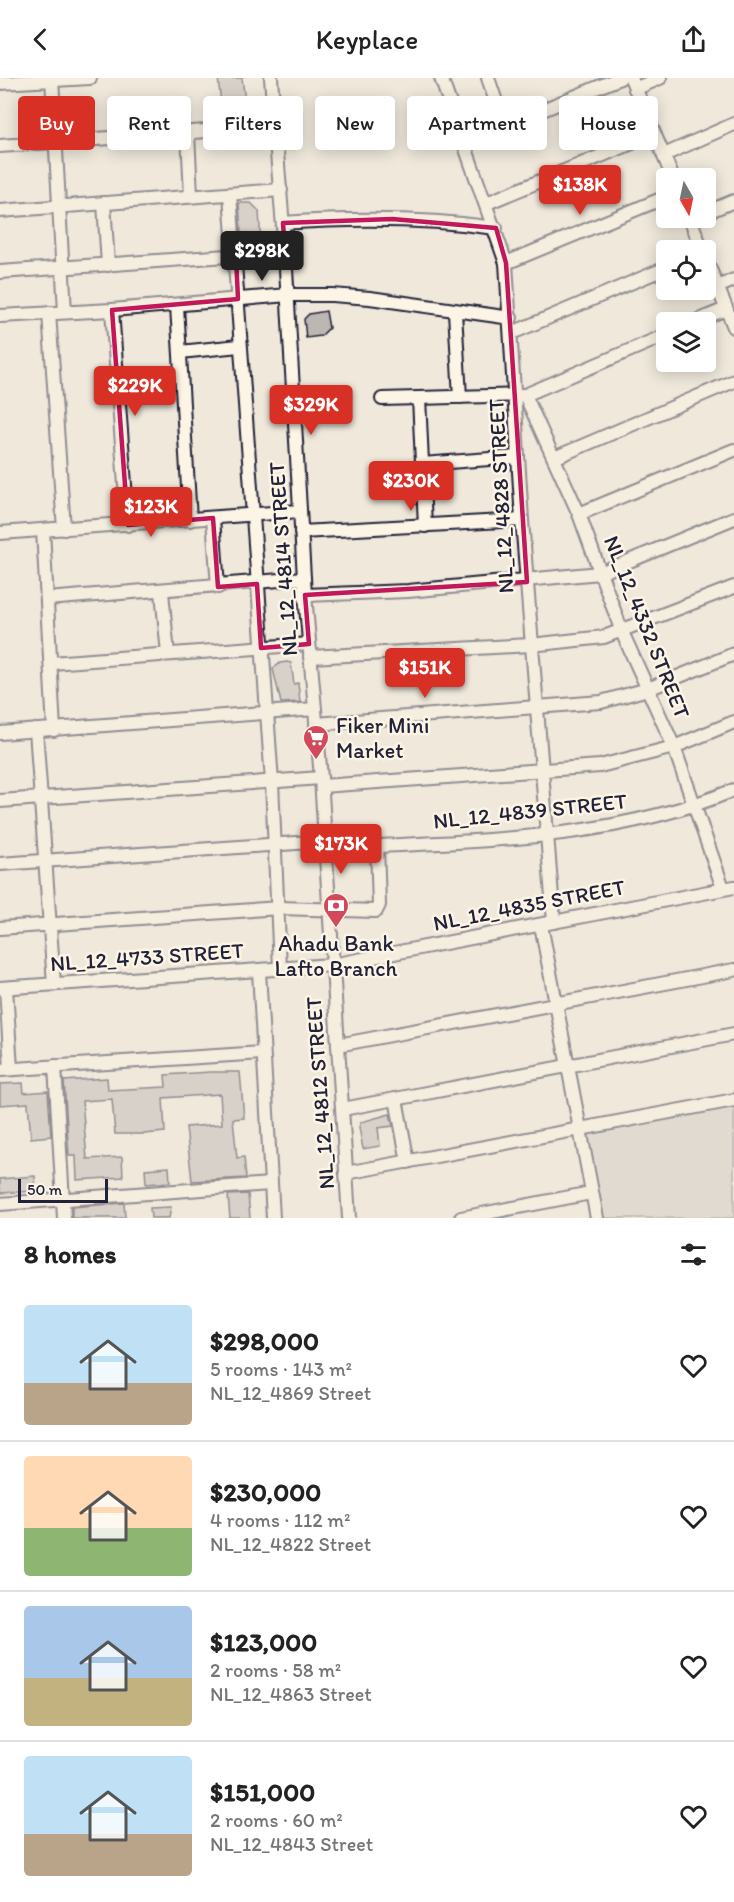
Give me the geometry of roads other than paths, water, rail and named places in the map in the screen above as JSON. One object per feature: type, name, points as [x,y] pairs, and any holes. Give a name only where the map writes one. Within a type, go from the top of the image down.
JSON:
[{"type":"street","points":[[0,83],[90,78]]},
{"type":"street","name":"NL_12_4814 STREET","points":[[271,78],[272,96]]},
{"type":"street","name":"NL_12_4828 STREET","points":[[441,78],[448,96]]},
{"type":"street","points":[[488,78],[494,96]]},
{"type":"street","points":[[547,108],[620,78]]},
{"type":"street","points":[[633,83],[660,78]]},
{"type":"street","points":[[52,79],[53,96]]},
{"type":"street","points":[[664,155],[734,124]]},
{"type":"street","points":[[658,142],[669,168]]},
{"type":"street","points":[[0,146],[18,145]]},
{"type":"street","points":[[56,150],[65,312]]},
{"type":"street","points":[[189,150],[191,196]]},
{"type":"street","name":"NL_12_4814 STREET","points":[[277,150],[305,595],[322,782],[332,965]]},
{"type":"street","name":"NL_12_4828 STREET","points":[[468,150],[506,263],[520,396],[518,457],[522,520],[554,922]]},
{"type":"street","points":[[487,203],[615,150]]},
{"type":"street","points":[[0,211],[281,190]]},
{"type":"street","points":[[230,194],[236,257],[239,346],[254,515],[261,648],[272,782],[280,969]]},
{"type":"street","points":[[506,263],[656,201]]},
{"type":"street","points":[[716,208],[734,201]]},
{"type":"street","points":[[104,203],[108,265]]},
{"type":"street","points":[[283,223],[383,218],[444,221],[496,228]]},
{"type":"street","points":[[0,272],[285,252]]},
{"type":"street","points":[[512,333],[656,272]]},
{"type":"street","points":[[734,280],[717,287],[734,327]]},
{"type":"street","points":[[0,316],[177,306],[288,295],[370,298],[455,312],[511,318]]},
{"type":"street","points":[[177,306],[190,520]]},
{"type":"street","points":[[716,313],[726,309]]},
{"type":"street","points":[[112,310],[128,525]]},
{"type":"street","points":[[455,312],[460,397]]},
{"type":"street","points":[[49,313],[64,529]]},
{"type":"street","points":[[382,399],[520,396],[656,338]]},
{"type":"street","points":[[180,352],[239,346]]},
{"type":"street","points":[[554,458],[734,381]]},
{"type":"street","name":"NL_12_4332 STREET","points":[[520,396],[554,458],[579,514],[622,632],[674,747],[729,888]]},
{"type":"street","points":[[419,398],[425,526]]},
{"type":"street","points":[[579,514],[734,450]]},
{"type":"street","points":[[422,464],[518,457]]},
{"type":"street","points":[[0,533],[300,511]]},
{"type":"street","points":[[213,518],[218,587]]},
{"type":"street","points":[[305,595],[527,582],[600,573],[734,518]]},
{"type":"street","points":[[301,531],[522,520]]},
{"type":"street","points":[[43,530],[54,730]]},
{"type":"street","points":[[47,599],[162,592],[304,578]]},
{"type":"street","points":[[51,663],[261,648],[310,650],[531,645],[585,640],[622,632],[734,586]]},
{"type":"street","points":[[162,592],[168,654]]},
{"type":"street","points":[[316,724],[600,702],[648,689],[734,654]]},
{"type":"street","points":[[0,733],[315,709]]},
{"type":"street","points":[[0,801],[272,782],[322,782],[600,766],[674,747],[734,722]]},
{"type":"street","points":[[36,730],[54,984]]},
{"type":"street","name":"NL_12_4839 STREET","points":[[0,864],[274,846],[376,846],[546,835],[613,827],[696,806],[734,790]]},
{"type":"street","points":[[0,928],[279,908],[328,907],[376,911],[379,904],[376,846]]},
{"type":"street","name":"NL_12_4835 STREET","points":[[332,965],[729,888]]},
{"type":"street","points":[[541,925],[597,1218]]},
{"type":"street","name":"NL_12_4733 STREET","points":[[3,988],[332,965]]},
{"type":"street","name":"NL_12_4812 STREET","points":[[332,965],[349,1218]]},
{"type":"street","points":[[258,970],[273,1218]]},
{"type":"street","points":[[338,1046],[734,970]]},
{"type":"street","points":[[3,988],[5,1070],[262,1053]]},
{"type":"street","points":[[343,1109],[734,1034]]},
{"type":"street","points":[[55,1066],[64,1218]]},
{"type":"street","points":[[396,1099],[408,1162]]},
{"type":"street","points":[[346,1173],[734,1100]]},
{"type":"street","points":[[0,1204],[270,1184]]},
{"type":"street","points":[[461,1218],[591,1193]]},
{"type":"place","name":"Fiker Mini Market","points":[[316,761]]},
{"type":"place","name":"Ahadu Bank Lafto Branch","points":[[336,929]]}]
